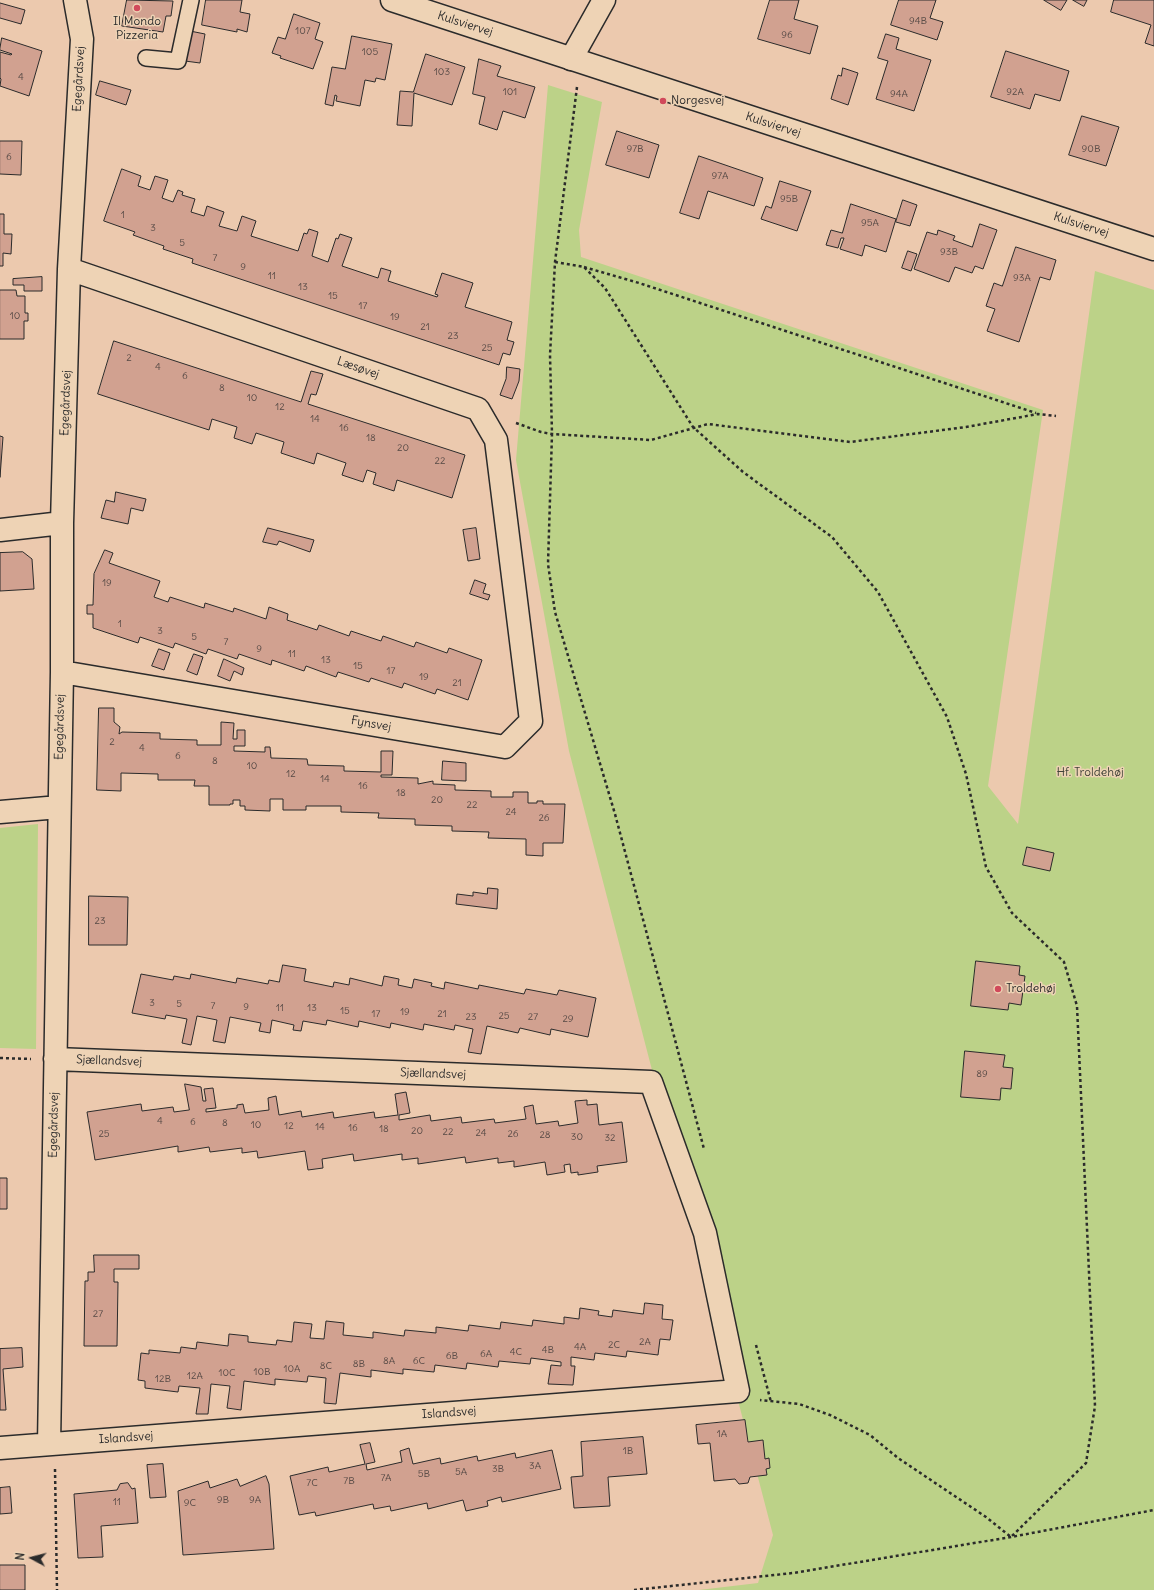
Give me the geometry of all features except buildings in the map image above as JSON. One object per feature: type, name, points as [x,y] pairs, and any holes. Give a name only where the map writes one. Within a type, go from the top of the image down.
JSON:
[{"type":"street","name":"Egegårdsvej","points":[[49,1444],[62,672],[62,523],[69,269],[82,39],[76,0]]},
{"type":"street","name":"Kulsviervej","points":[[392,0],[1154,248]]},
{"type":"street","points":[[576,61],[604,0]]},
{"type":"street","name":"Læsøvej","points":[[69,269],[478,409],[496,440],[513,581]]},
{"type":"street","points":[[0,530],[62,523]]},
{"type":"street","name":"Fynsvej","points":[[62,672],[505,747],[531,721],[513,581]]},
{"type":"street","points":[[0,812],[59,807]]},
{"type":"street","name":"Sjællandsvej","points":[[55,1059],[651,1082],[705,1233],[738,1390]]},
{"type":"street","name":"Islandsvej","points":[[0,1448],[738,1390]]},
{"type":"lane","points":[[146,58],[178,61],[192,0]]},
{"type":"path","points":[[576,61],[555,262],[550,355],[552,434],[548,564],[555,612],[615,814],[705,1155]]},
{"type":"path","points":[[555,262],[584,267],[639,283],[1038,414],[1056,416]]},
{"type":"path","points":[[584,267],[605,288],[693,427],[743,472],[832,537],[878,592],[947,717],[966,774],[986,867],[1012,913],[1064,962],[1077,1006],[1095,1406],[1086,1463],[1011,1537]]},
{"type":"path","points":[[513,422],[541,432],[552,434],[651,440],[708,424],[850,442],[966,427],[1038,414]]},
{"type":"path","points":[[0,1058],[55,1059]]},
{"type":"path","points":[[754,1340],[771,1402]]},
{"type":"path","points":[[738,1390],[752,1398],[771,1402],[800,1404],[830,1415],[870,1435],[898,1458],[986,1517],[1011,1537]]},
{"type":"path","points":[[49,1444],[55,1460],[57,1590]]},
{"type":"path","points":[[634,1590],[794,1573],[1011,1537],[1154,1510]]},
{"type":"green space","name":"Hf. Troldehøj","points":[[548,85],[602,102],[579,230],[581,257],[1043,410],[988,786],[1018,824],[1095,271],[1154,290],[1154,1590],[699,1590],[758,1583],[773,1535],[569,751],[516,460]]},
{"type":"green space","points":[[38,824],[36,1049],[0,1048],[0,828]]},
{"type":"place","name":"Il Mondo Pizzeria","points":[[137,8]]},
{"type":"place","name":"Norgesvej","points":[[663,101]]},
{"type":"place","name":"Troldehøj","points":[[998,989]]}]
